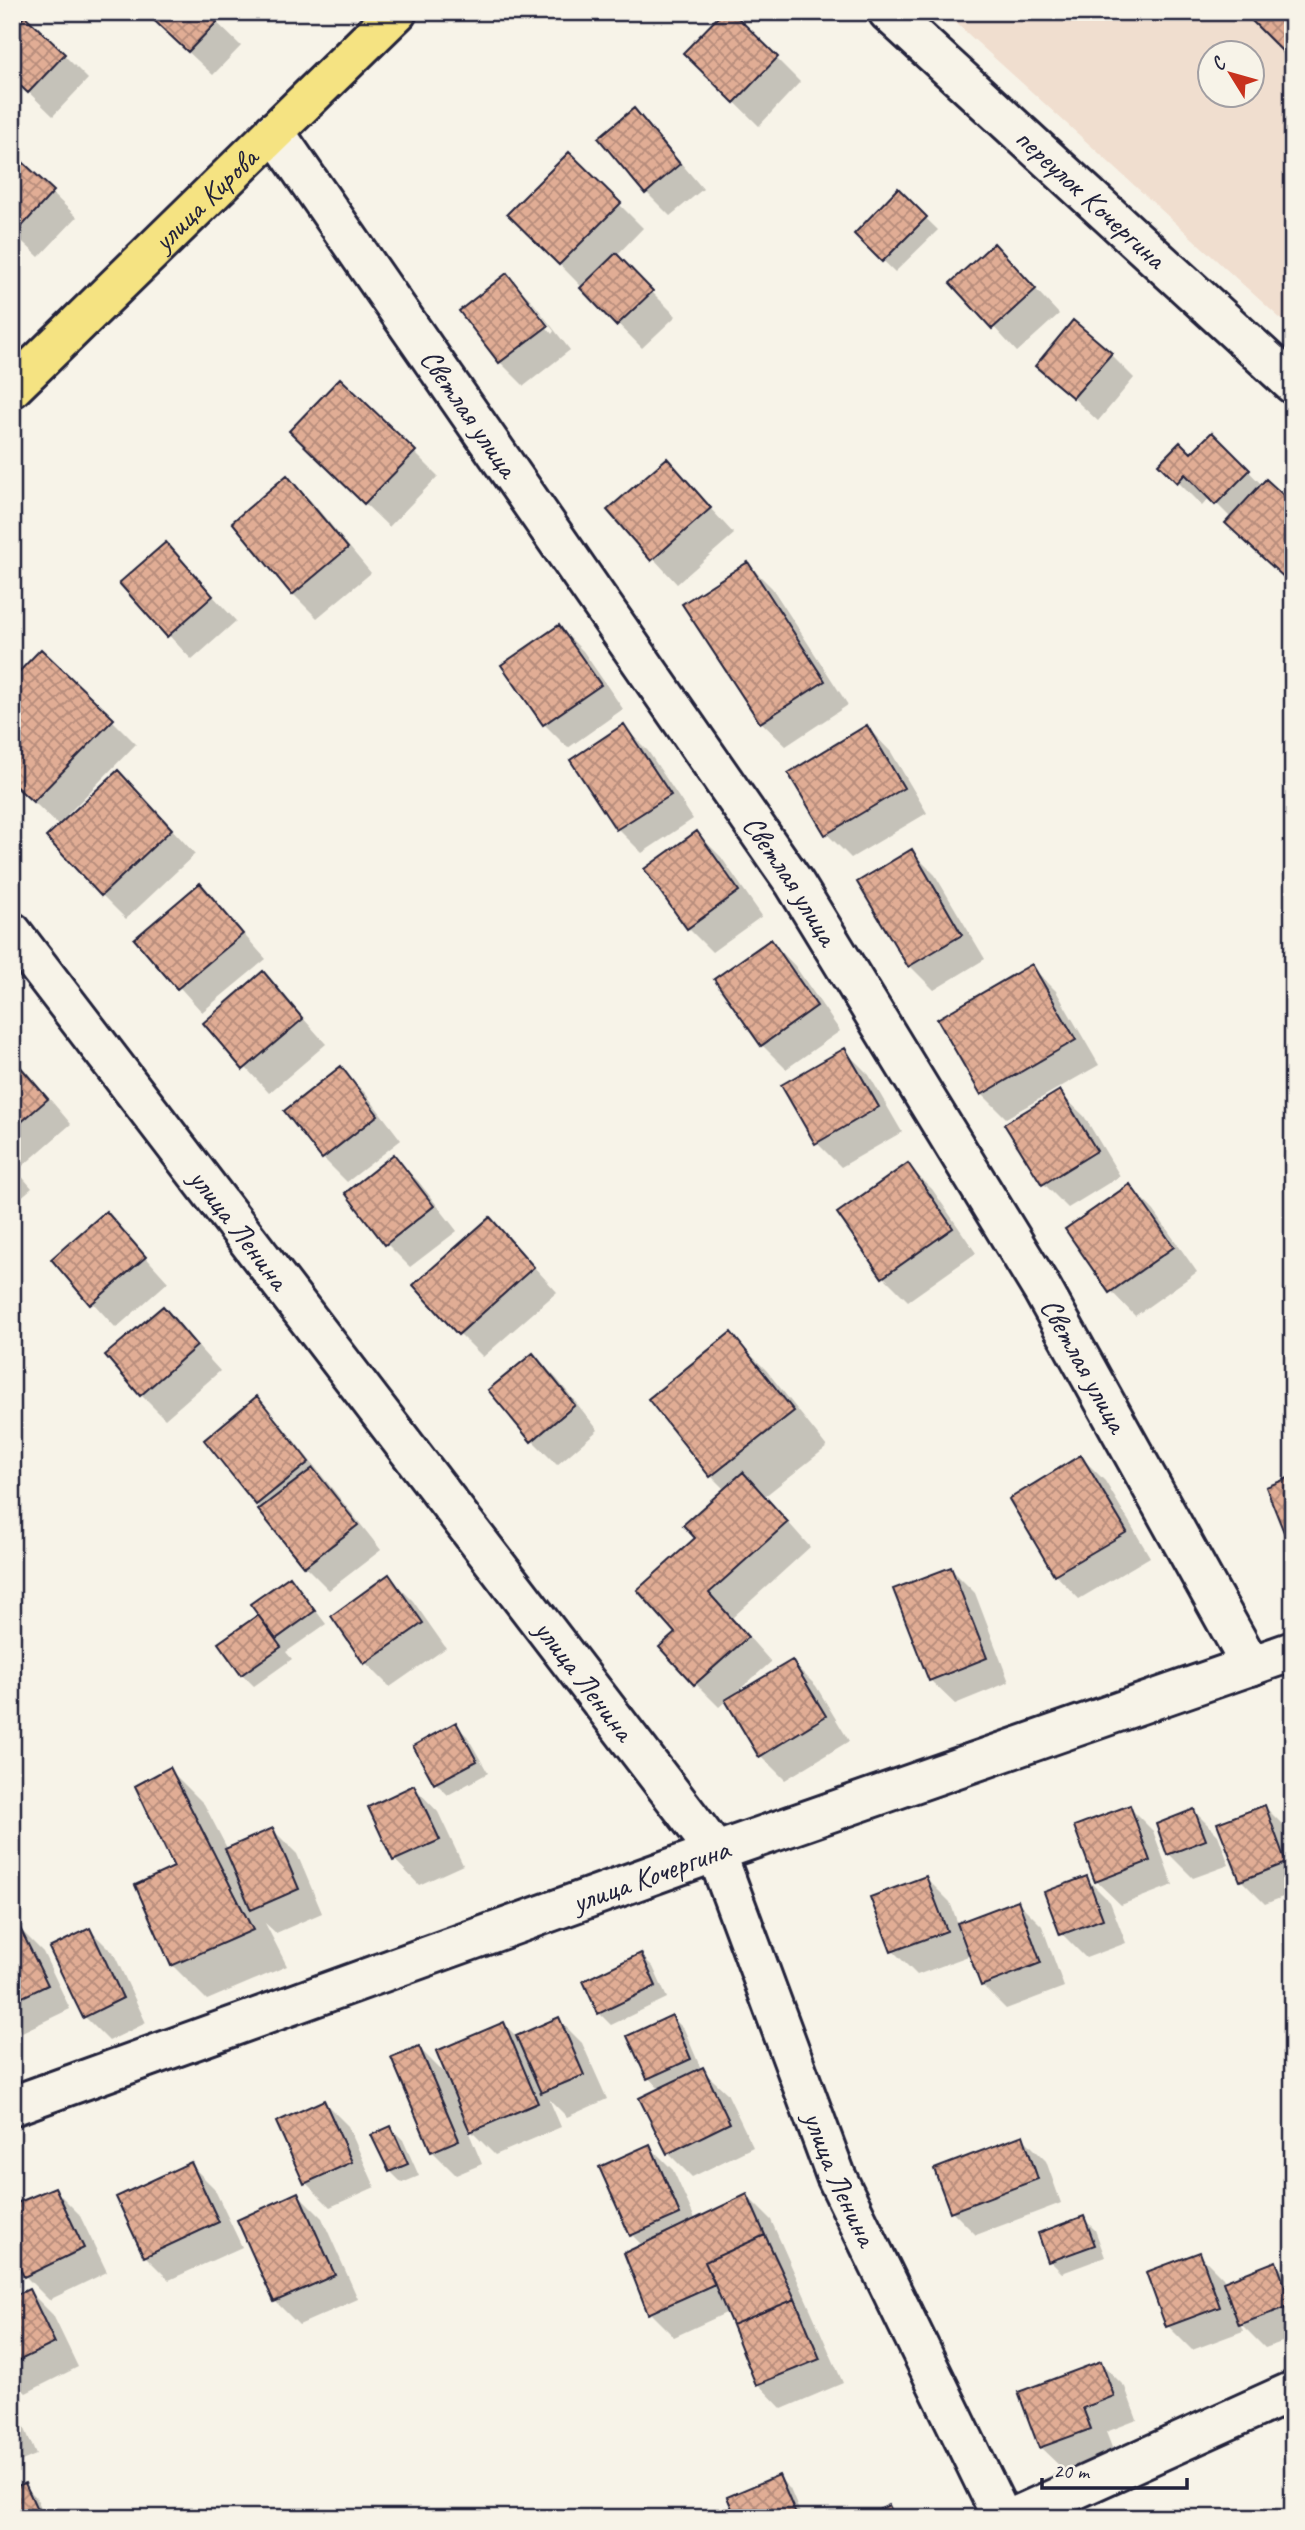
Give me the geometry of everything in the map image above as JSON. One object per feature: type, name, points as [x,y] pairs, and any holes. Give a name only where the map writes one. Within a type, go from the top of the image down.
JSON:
[{"type":"main road","name":"улица Кирова","points":[[12,388],[397,12]]},
{"type":"street","name":"переулок Кочергина","points":[[888,12],[1293,384]]},
{"type":"street","name":"Светлая улица","points":[[274,131],[796,884],[1042,1289],[1251,1666]]},
{"type":"street","name":"улица Ленина","points":[[12,932],[716,1852],[836,2176],[1002,2518]]},
{"type":"street","name":"улица Кочергина","points":[[12,2106],[716,1852],[1293,1651]]},
{"type":"street","points":[[1012,2518],[1293,2391]]},
{"type":"shaded area","points":[[944,12],[1293,12],[1293,330]]},
{"type":"building","points":[[145,12],[208,12],[218,21],[188,52]]},
{"type":"building","points":[[723,12],[732,12],[778,57],[734,103],[683,53]]},
{"type":"building","points":[[1243,12],[1293,12],[1293,62]]},
{"type":"building","points":[[25,16],[65,54],[28,93],[12,78],[12,29]]},
{"type":"building","points":[[634,108],[680,164],[645,194],[598,138]]},
{"type":"building","points":[[12,152],[54,191],[14,235],[12,233]]},
{"type":"building","points":[[569,152],[621,203],[559,265],[507,214]]},
{"type":"building","points":[[898,188],[927,217],[882,262],[854,234]]},
{"type":"building","points":[[994,243],[1036,289],[992,329],[950,283]]},
{"type":"building","points":[[616,253],[653,291],[616,326],[580,288]]},
{"type":"building","points":[[507,273],[548,326],[499,363],[459,311]]},
{"type":"building","points":[[1073,320],[1112,353],[1073,398],[1035,366]]},
{"type":"building","points":[[340,378],[416,451],[364,504],[289,431]]},
{"type":"building","points":[[1212,432],[1250,470],[1215,505],[1185,474],[1177,483],[1158,464],[1180,442],[1191,453]]},
{"type":"building","points":[[667,458],[711,508],[651,561],[607,510]]},
{"type":"building","points":[[287,475],[348,548],[292,595],[232,522]]},
{"type":"building","points":[[1266,479],[1293,504],[1293,574],[1287,580],[1225,523]]},
{"type":"building","points":[[166,542],[213,596],[167,637],[119,583]]},
{"type":"building","points":[[748,562],[825,681],[760,723],[682,604]]},
{"type":"building","points":[[559,625],[601,685],[543,725],[501,665]]},
{"type":"building","points":[[41,649],[114,719],[33,802],[12,783],[12,679]]},
{"type":"building","points":[[624,724],[671,795],[616,830],[570,760]]},
{"type":"building","points":[[867,725],[904,788],[825,835],[788,773]]},
{"type":"building","points":[[118,770],[172,829],[101,896],[46,837]]},
{"type":"building","points":[[697,831],[739,891],[687,929],[644,869]]},
{"type":"building","points":[[912,849],[962,935],[908,967],[857,882]]},
{"type":"building","points":[[200,883],[243,934],[177,989],[134,939]]},
{"type":"building","points":[[771,939],[817,1006],[761,1046],[714,979]]},
{"type":"building","points":[[1032,964],[1076,1040],[981,1095],[937,1019]]},
{"type":"building","points":[[263,971],[303,1019],[243,1070],[203,1023]]},
{"type":"building","points":[[845,1048],[879,1107],[815,1144],[781,1085]]},
{"type":"building","points":[[12,1057],[48,1099],[12,1130]]},
{"type":"building","points":[[341,1066],[378,1115],[322,1159],[284,1111]]},
{"type":"building","points":[[1060,1090],[1097,1151],[1042,1185],[1004,1124]]},
{"type":"building","points":[[394,1154],[434,1206],[385,1245],[345,1193]]},
{"type":"building","points":[[908,1163],[953,1228],[882,1278],[837,1213]]},
{"type":"building","points":[[1130,1184],[1174,1247],[1109,1293],[1065,1229]]},
{"type":"building","points":[[106,1211],[146,1257],[90,1305],[51,1259]]},
{"type":"building","points":[[490,1217],[534,1267],[458,1335],[413,1285]]},
{"type":"building","points":[[163,1306],[197,1346],[140,1396],[105,1355]]},
{"type":"building","points":[[731,1332],[794,1411],[710,1477],[648,1399]]},
{"type":"building","points":[[533,1353],[575,1405],[531,1442],[488,1390]]},
{"type":"building","points":[[257,1396],[309,1462],[256,1505],[204,1440]]},
{"type":"building","points":[[1081,1455],[1127,1532],[1054,1575],[1009,1499]]},
{"type":"building","points":[[313,1468],[358,1525],[304,1567],[258,1510]]},
{"type":"building","points":[[743,1472],[788,1522],[709,1593],[748,1637],[694,1685],[659,1647],[675,1633],[637,1590],[695,1538],[683,1525]]},
{"type":"building","points":[[1293,1476],[1293,1555],[1266,1487]]},
{"type":"building","points":[[951,1567],[987,1658],[929,1681],[893,1589]]},
{"type":"building","points":[[389,1574],[423,1623],[364,1664],[331,1616]]},
{"type":"building","points":[[290,1576],[315,1611],[276,1639],[250,1604]]},
{"type":"building","points":[[258,1615],[281,1647],[241,1675],[218,1643]]},
{"type":"building","points":[[792,1660],[826,1716],[759,1757],[725,1700]]},
{"type":"building","points":[[456,1722],[477,1761],[434,1784],[413,1746]]},
{"type":"building","points":[[170,1767],[253,1930],[171,1966],[135,1885],[174,1867],[135,1786]]},
{"type":"building","points":[[414,1785],[440,1840],[393,1861],[368,1807]]},
{"type":"building","points":[[1130,1805],[1150,1861],[1095,1882],[1074,1826]]},
{"type":"building","points":[[1265,1805],[1286,1863],[1240,1881],[1217,1823]]},
{"type":"building","points":[[1194,1809],[1206,1840],[1167,1855],[1156,1824]]},
{"type":"building","points":[[273,1828],[299,1889],[251,1910],[225,1849]]},
{"type":"building","points":[[926,1876],[947,1931],[891,1952],[870,1897]]},
{"type":"building","points":[[1087,1876],[1103,1919],[1060,1935],[1044,1892]]},
{"type":"building","points":[[1018,1900],[1041,1963],[981,1986],[957,1923]]},
{"type":"building","points":[[19,1926],[48,1985],[12,2002],[12,1929]]},
{"type":"building","points":[[90,1928],[123,1998],[83,2018],[49,1948]]},
{"type":"building","points":[[641,1953],[656,1986],[598,2014],[583,1981]]},
{"type":"building","points":[[672,2015],[691,2059],[647,2079],[627,2036]]},
{"type":"building","points":[[559,2017],[584,2075],[541,2093],[516,2036]]},
{"type":"building","points":[[504,2022],[538,2103],[470,2132],[436,2051]]},
{"type":"building","points":[[419,2046],[459,2140],[431,2152],[391,2057]]},
{"type":"building","points":[[703,2067],[730,2123],[667,2154],[639,2098]]},
{"type":"building","points":[[324,2100],[352,2162],[304,2184],[276,2122]]},
{"type":"building","points":[[391,2126],[408,2164],[389,2172],[371,2135]]},
{"type":"building","points":[[1023,2135],[1038,2179],[950,2212],[934,2169]]},
{"type":"building","points":[[650,2144],[680,2214],[630,2236],[599,2167]]},
{"type":"building","points":[[191,2162],[219,2222],[144,2257],[116,2197]]},
{"type":"building","points":[[55,2187],[84,2248],[24,2277],[12,2252],[12,2205]]},
{"type":"building","points":[[298,2192],[335,2275],[274,2302],[237,2220]]},
{"type":"building","points":[[747,2194],[765,2235],[705,2262],[715,2284],[648,2314],[624,2253]]},
{"type":"building","points":[[1084,2216],[1095,2245],[1048,2262],[1038,2233]]},
{"type":"building","points":[[765,2235],[795,2299],[732,2325],[705,2262]]},
{"type":"building","points":[[1200,2252],[1220,2307],[1166,2327],[1146,2272]]},
{"type":"building","points":[[1276,2261],[1292,2305],[1239,2325],[1223,2282]]},
{"type":"building","points":[[29,2289],[55,2343],[12,2364],[12,2297]]},
{"type":"building","points":[[795,2299],[820,2359],[756,2385],[732,2325]]},
{"type":"building","points":[[1101,2361],[1114,2396],[1083,2408],[1091,2429],[1039,2448],[1018,2392]]},
{"type":"building","points":[[779,2475],[797,2517],[736,2518],[727,2497]]},
{"type":"building","points":[[25,2483],[41,2518],[15,2518],[12,2513],[12,2488]]},
{"type":"building","points":[[889,2505],[895,2518],[861,2518]]}]
